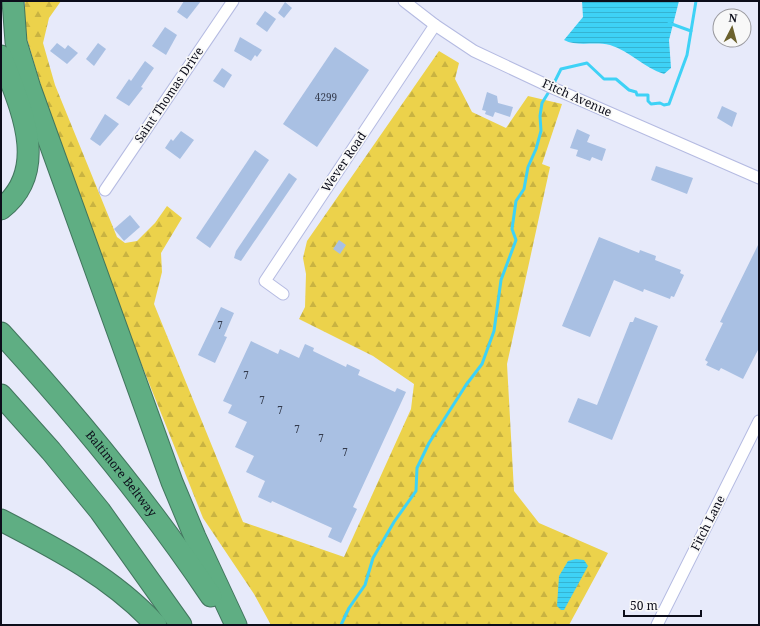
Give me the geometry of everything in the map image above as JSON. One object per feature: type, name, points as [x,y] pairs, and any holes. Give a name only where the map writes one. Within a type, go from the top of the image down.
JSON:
[{"type":"highway","points":[[13,1],[16,42],[32,96],[172,482],[195,537],[236,625]]},
{"type":"highway","points":[[1,56],[26,126],[29,148],[27,166],[22,181],[15,194],[1,209]]},
{"type":"highway","name":"Baltimore Beltway","points":[[1,333],[81,422],[131,484],[181,552],[230,625]]},
{"type":"highway","points":[[1,395],[51,451],[100,511],[181,625]]},
{"type":"highway","points":[[1,520],[72,558],[98,575],[156,625]]},
{"type":"street","name":"Saint Thomas Drive","points":[[105,190],[233,1]]},
{"type":"street","name":"Fitch Avenue","points":[[404,1],[435,25],[474,50],[555,89],[759,178]]},
{"type":"street","name":"Wever Road","points":[[283,294],[265,281],[435,25]]},
{"type":"street","name":"Fitch Lane","points":[[657,625],[759,421]]},
{"type":"green space","points":[[25,1],[61,1],[49,18],[43,43],[55,85],[117,237],[125,243],[137,241],[155,223],[167,206],[182,218],[161,253],[162,272],[154,304],[243,522],[344,557],[411,409],[414,384],[373,356],[299,319],[305,307],[306,274],[303,258],[307,241],[439,51],[459,63],[455,79],[472,112],[506,128],[528,96],[562,104],[542,164],[550,167],[507,364],[514,491],[539,523],[608,553],[569,625],[271,625],[254,594],[203,518],[115,298],[43,93],[25,32]]},
{"type":"water","points":[[582,1],[679,1],[669,40],[671,68],[664,74],[650,68],[624,51],[610,45],[580,44],[564,40],[583,17]]},
{"type":"water","points":[[576,559],[584,560],[588,566],[564,610],[561,610],[557,606],[559,576],[568,561]]},
{"type":"building","points":[[184,1],[201,1],[187,19],[177,12]]},
{"type":"building","points":[[285,2],[292,8],[284,18],[278,13]]},
{"type":"building","points":[[265,11],[276,19],[267,32],[256,24]]},
{"type":"building","points":[[165,27],[177,35],[166,55],[152,46]]},
{"type":"building","points":[[240,37],[262,50],[257,57],[255,55],[251,61],[234,51]]},
{"type":"building","points":[[57,43],[65,49],[68,45],[78,53],[67,64],[50,51]]},
{"type":"building","points":[[98,43],[106,49],[94,66],[86,59]]},
{"type":"building","points":[[335,47],[369,70],[317,147],[283,124]]},
{"type":"building","points":[[145,61],[154,68],[141,87],[143,88],[129,106],[116,98],[129,79],[131,81]]},
{"type":"building","points":[[222,68],[232,75],[224,88],[213,81]]},
{"type":"building","points":[[487,92],[497,96],[498,103],[513,107],[510,117],[495,112],[493,117],[485,114],[486,111],[482,110]]},
{"type":"building","points":[[722,106],[737,113],[732,127],[717,118]]},
{"type":"building","points":[[105,114],[119,124],[100,146],[90,139]]},
{"type":"building","points":[[577,129],[590,135],[587,142],[606,149],[602,161],[592,157],[590,161],[576,156],[578,150],[570,148]]},
{"type":"building","points":[[181,131],[194,140],[180,159],[165,148],[171,139],[173,141]]},
{"type":"building","points":[[255,150],[269,160],[210,248],[196,238]]},
{"type":"building","points":[[656,166],[693,178],[687,194],[651,180]]},
{"type":"building","points":[[289,173],[297,179],[241,261],[234,258],[236,251]]},
{"type":"building","points":[[130,215],[140,227],[124,241],[114,229]]},
{"type":"building","points":[[599,237],[639,253],[640,250],[656,256],[655,260],[681,270],[680,273],[684,275],[674,297],[671,296],[670,299],[644,289],[643,292],[614,280],[590,337],[562,326]]},
{"type":"building","points":[[339,240],[346,245],[340,254],[333,249]]},
{"type":"building","points":[[759,243],[759,348],[743,379],[721,368],[719,371],[706,365],[708,362],[705,360],[723,323],[720,322]]},
{"type":"building","points":[[221,307],[234,313],[224,336],[227,337],[215,363],[198,355]]},
{"type":"building","points":[[635,317],[658,326],[612,440],[568,422],[578,398],[597,405],[630,322],[633,322]]},
{"type":"building","points":[[251,341],[278,354],[280,349],[299,358],[305,344],[314,348],[313,351],[346,367],[347,364],[360,370],[358,375],[395,392],[397,388],[406,392],[353,507],[357,509],[341,543],[328,537],[332,528],[272,501],[271,503],[258,497],[265,481],[246,472],[254,456],[235,447],[247,422],[228,413],[232,405],[223,401]]},
{"type":"waterway","points":[[553,85],[561,69],[587,63],[604,79],[616,79],[629,90],[636,92],[637,95],[648,95],[648,101],[651,104],[669,104],[687,55],[696,1]]},
{"type":"waterway","points":[[669,23],[691,31]]},
{"type":"waterway","points":[[341,625],[349,608],[365,585],[373,558],[394,522],[416,491],[417,468],[429,443],[466,385],[482,364],[494,331],[501,280],[516,240],[512,229],[516,201],[524,189],[528,167],[536,149],[541,131],[540,116],[542,103],[550,90]]}]
